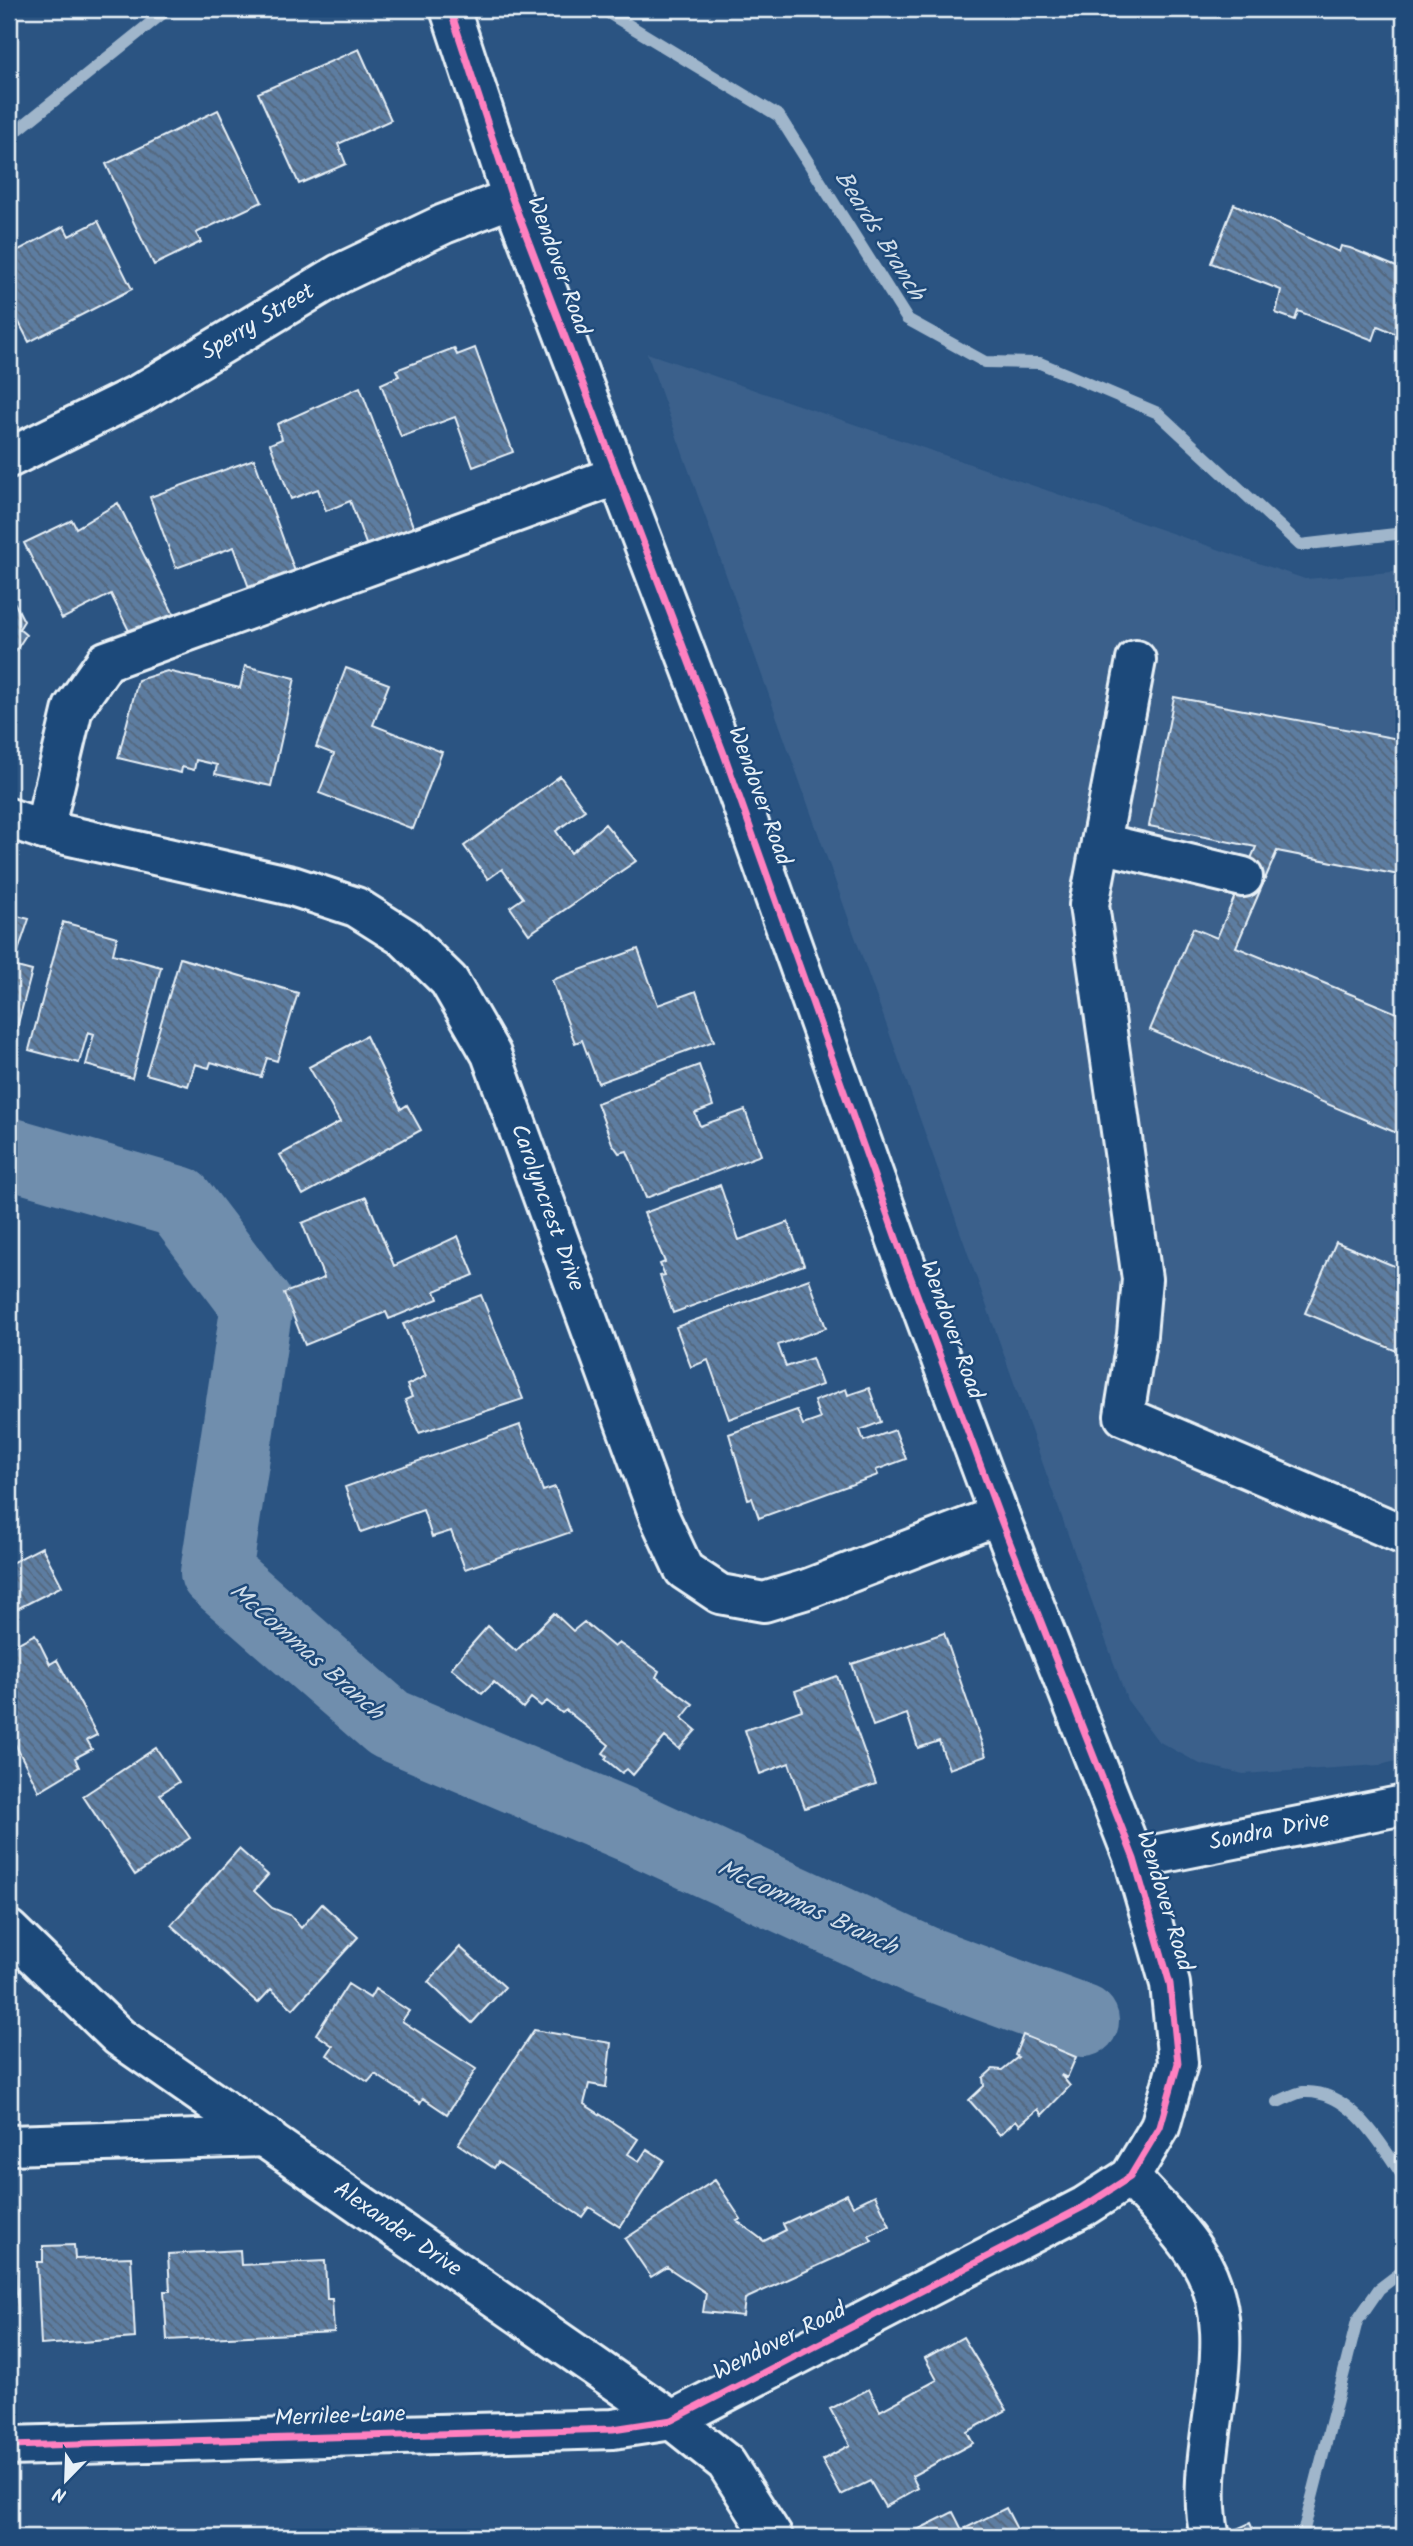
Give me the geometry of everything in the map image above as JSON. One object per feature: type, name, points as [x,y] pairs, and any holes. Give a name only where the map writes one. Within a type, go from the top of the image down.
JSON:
[{"type":"street","name":"Wendover Road","points":[[450,9],[512,198],[724,754],[897,1241],[999,1515],[1134,1859],[1170,1984],[1178,2063],[1160,2127],[1130,2176],[1085,2206],[672,2420]]},
{"type":"street","name":"Sperry Street","points":[[9,458],[139,394],[340,274],[444,225],[512,198]]},
{"type":"street","points":[[44,830],[73,708],[106,662],[616,476]]},
{"type":"street","points":[[1136,660],[1089,905],[1142,1279],[1137,1335],[1124,1416],[1404,1535]]},
{"type":"street","name":"Carolyncrest Drive","points":[[9,818],[44,830],[292,886],[356,907],[405,938],[449,981],[491,1054],[659,1516],[684,1570],[720,1594],[764,1602],[807,1589],[999,1515]]},
{"type":"street","points":[[1101,843],[1243,877]]},
{"type":"street","name":"Sondra Drive","points":[[1134,1859],[1404,1805]]},
{"type":"street","name":"Alexander Drive","points":[[9,1930],[119,2037],[672,2420],[726,2463],[773,2537]]},
{"type":"street","points":[[9,2145],[267,2137]]},
{"type":"street","points":[[1130,2176],[1197,2255],[1215,2296],[1220,2347],[1206,2477],[1210,2537]]},
{"type":"street","name":"Merrilee Lane","points":[[9,2446],[612,2429],[672,2420]]},
{"type":"shaded area","points":[[647,353],[1305,579],[1404,571],[1404,1759],[1380,1765],[1243,1774],[1200,1764],[1158,1741],[1127,1700]]},
{"type":"building","points":[[359,49],[391,120],[338,144],[346,164],[299,184],[258,93]]},
{"type":"building","points":[[218,110],[262,202],[196,233],[201,242],[154,265],[106,164]]},
{"type":"building","points":[[1234,204],[1339,252],[1341,246],[1350,248],[1404,270],[1404,337],[1378,326],[1373,340],[1298,311],[1295,320],[1276,313],[1281,290],[1211,263]]},
{"type":"building","points":[[98,221],[132,289],[29,342],[9,303],[9,255],[64,226],[69,236]]},
{"type":"building","points":[[454,348],[457,355],[475,348],[513,452],[473,467],[455,417],[401,437],[381,384],[399,376],[396,370]]},
{"type":"building","points":[[360,387],[416,534],[369,552],[350,501],[326,511],[318,489],[291,499],[270,444],[282,439],[277,424]]},
{"type":"building","points":[[254,459],[297,577],[251,593],[234,547],[176,568],[150,497]]},
{"type":"building","points":[[118,503],[176,619],[133,639],[111,594],[62,619],[24,543],[72,520],[76,528]]},
{"type":"building","points":[[9,592],[24,621],[19,629],[26,635],[9,661]]},
{"type":"building","points":[[245,666],[295,678],[271,786],[215,774],[217,765],[196,760],[194,770],[182,767],[181,773],[118,758],[138,680],[167,671],[240,688]]},
{"type":"building","points":[[346,668],[389,684],[373,725],[442,752],[413,829],[319,793],[334,754],[316,747]]},
{"type":"building","points":[[1174,697],[1404,740],[1404,876],[1277,851],[1236,947],[1404,1016],[1404,1136],[1150,1030],[1193,928],[1217,938],[1256,847],[1149,826]]},
{"type":"building","points":[[560,776],[585,810],[556,831],[571,853],[605,824],[636,861],[529,934],[510,907],[523,898],[502,869],[488,879],[464,846]]},
{"type":"building","points":[[9,914],[29,919],[13,966],[32,971],[12,1046],[9,1045]]},
{"type":"building","points":[[63,922],[117,937],[113,954],[161,967],[132,1078],[86,1065],[94,1034],[88,1032],[79,1063],[29,1050]]},
{"type":"building","points":[[638,949],[658,1005],[696,991],[714,1041],[598,1083],[582,1040],[575,1043],[552,980]]},
{"type":"building","points":[[180,958],[298,993],[277,1061],[267,1058],[261,1077],[211,1062],[209,1068],[195,1064],[188,1086],[146,1074]]},
{"type":"building","points":[[366,1036],[401,1109],[407,1105],[421,1130],[303,1195],[280,1155],[340,1122],[309,1067]]},
{"type":"building","points":[[699,1065],[713,1106],[695,1113],[700,1126],[745,1110],[761,1155],[646,1198],[627,1151],[619,1153],[612,1143],[597,1103]]},
{"type":"building","points":[[720,1185],[739,1240],[788,1222],[804,1265],[673,1313],[660,1276],[665,1275],[660,1264],[665,1262],[644,1213]]},
{"type":"building","points":[[366,1197],[394,1266],[458,1236],[474,1275],[435,1291],[438,1299],[389,1319],[386,1312],[305,1345],[284,1293],[324,1278],[302,1223]]},
{"type":"building","points":[[1336,1242],[1404,1270],[1404,1354],[1305,1313]]},
{"type":"building","points":[[809,1279],[826,1328],[778,1345],[786,1367],[812,1358],[822,1385],[729,1419],[708,1360],[691,1367],[676,1327]]},
{"type":"building","points":[[481,1295],[523,1399],[419,1433],[405,1400],[412,1397],[407,1385],[426,1376],[403,1324]]},
{"type":"building","points":[[869,1388],[881,1422],[860,1430],[864,1441],[895,1430],[906,1459],[876,1470],[878,1475],[759,1518],[752,1498],[748,1499],[729,1434],[797,1410],[803,1425],[820,1419],[814,1401],[846,1389],[848,1395]]},
{"type":"building","points":[[520,1425],[543,1491],[555,1487],[571,1532],[465,1569],[451,1531],[432,1537],[423,1510],[361,1532],[345,1487]]},
{"type":"building","points":[[42,1547],[62,1586],[9,1613],[9,1564]]},
{"type":"building","points":[[554,1613],[573,1631],[584,1622],[614,1647],[619,1643],[659,1671],[656,1677],[693,1704],[682,1718],[696,1730],[679,1749],[665,1737],[633,1775],[627,1769],[622,1773],[605,1759],[607,1756],[603,1753],[609,1745],[566,1710],[562,1713],[547,1701],[541,1706],[531,1698],[523,1708],[494,1682],[482,1694],[451,1668],[488,1626],[516,1651]]},
{"type":"building","points":[[944,1633],[986,1756],[949,1769],[939,1741],[918,1748],[907,1714],[873,1726],[852,1664]]},
{"type":"building","points":[[35,1634],[50,1664],[57,1660],[97,1735],[87,1740],[92,1749],[75,1758],[79,1767],[39,1791],[9,1732],[9,1648]]},
{"type":"building","points":[[837,1676],[876,1784],[805,1808],[789,1763],[760,1774],[745,1730],[802,1710],[795,1691]]},
{"type":"building","points":[[156,1748],[179,1782],[160,1794],[190,1838],[135,1875],[83,1796]]},
{"type":"building","points":[[239,1849],[268,1875],[254,1891],[272,1908],[290,1915],[301,1928],[322,1904],[358,1937],[293,2009],[271,1989],[258,2003],[171,1925]]},
{"type":"building","points":[[460,1947],[505,1987],[472,2023],[428,1982]]},
{"type":"building","points":[[348,1984],[370,1998],[375,1989],[409,2011],[402,2021],[476,2069],[447,2114],[423,2098],[420,2103],[375,2074],[368,2082],[327,2055],[333,2046],[316,2034]]},
{"type":"building","points":[[534,2030],[611,2043],[606,2087],[589,2084],[584,2104],[638,2139],[628,2154],[639,2161],[647,2149],[664,2160],[620,2227],[589,2207],[582,2217],[498,2162],[494,2168],[458,2144]]},
{"type":"building","points":[[1023,2035],[1076,2057],[1067,2078],[1061,2075],[1070,2086],[1042,2115],[1038,2109],[1020,2125],[1016,2120],[1000,2135],[969,2100],[984,2086],[983,2078],[993,2069],[1002,2070],[1018,2057],[1015,2055]]},
{"type":"building","points":[[715,2180],[741,2219],[737,2221],[764,2241],[786,2230],[783,2224],[847,2194],[853,2206],[875,2195],[890,2226],[869,2236],[872,2241],[745,2299],[743,2316],[703,2312],[706,2293],[667,2267],[651,2277],[625,2239]]},
{"type":"building","points":[[9,2238],[14,2238],[18,2314],[9,2314]]},
{"type":"building","points":[[74,2245],[75,2259],[131,2257],[135,2338],[41,2345],[37,2262],[43,2262],[43,2246]]},
{"type":"building","points":[[240,2250],[241,2265],[325,2261],[327,2299],[332,2299],[334,2332],[167,2340],[164,2291],[170,2291],[168,2254]]},
{"type":"building","points":[[963,2337],[1007,2410],[967,2432],[973,2443],[912,2476],[918,2488],[885,2507],[870,2481],[841,2495],[822,2460],[850,2445],[830,2409],[869,2389],[880,2411],[937,2380],[925,2358]]},
{"type":"building","points":[[1006,2508],[1021,2537],[903,2537],[953,2512],[962,2530]]},
{"type":"building","points":[[1250,2523],[1256,2537],[1216,2537],[1230,2532]]},
{"type":"waterway","name":"Beards Branch","points":[[9,137],[168,9]]},
{"type":"waterway","name":"Beards Branch","points":[[602,9],[779,116],[907,319],[985,362],[1040,363],[1158,413],[1300,545],[1404,533]]},
{"type":"waterway","name":"McCommas Branch","points":[[9,1153],[179,1202],[257,1305],[216,1573],[389,1724],[637,1829],[922,1961],[1083,2021]]},
{"type":"waterway","name":"McCommas Branch","points":[[1277,2102],[1303,2092],[1320,2093],[1336,2099],[1363,2121],[1404,2178]]},
{"type":"waterway","name":"McCommas Branch","points":[[1302,2537],[1357,2321],[1379,2289],[1404,2270]]},
{"type":"cycle path","points":[[9,2446],[613,2429],[672,2420],[1085,2206],[1130,2177],[1160,2127],[1178,2063],[1170,1984],[1134,1859],[999,1515],[897,1241],[724,754],[512,198],[450,9]]}]
